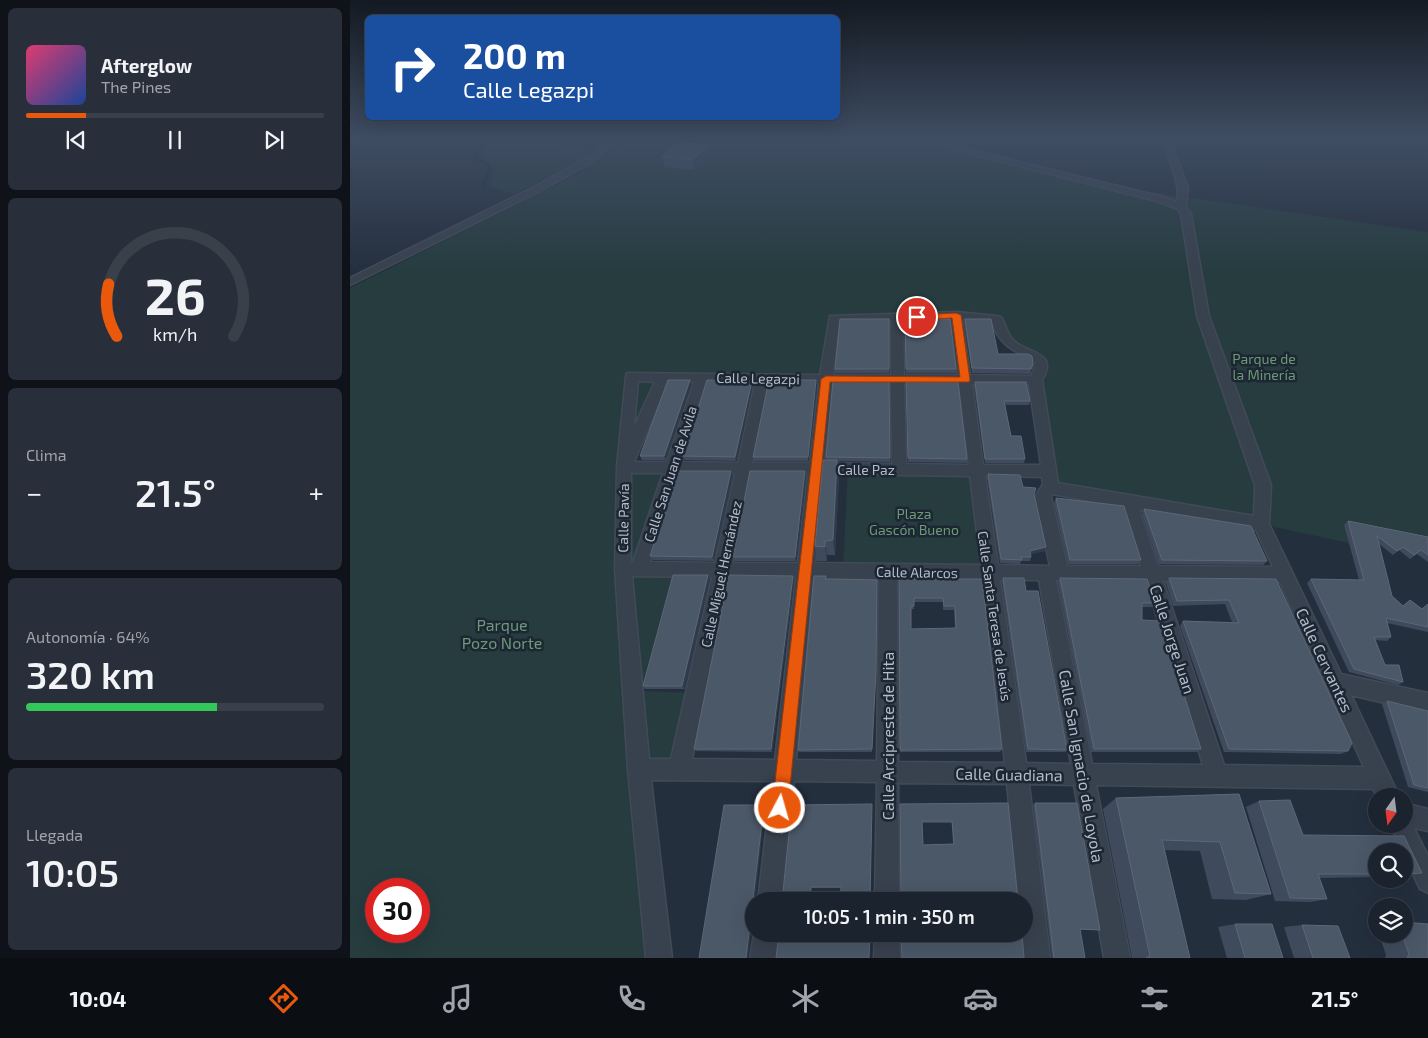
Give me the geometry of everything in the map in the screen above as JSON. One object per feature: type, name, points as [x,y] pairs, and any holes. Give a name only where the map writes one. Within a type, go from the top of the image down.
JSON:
[{"type":"street","points":[[350,282],[550,183]]},
{"type":"street","points":[[1093,183],[1160,199],[1180,207],[1186,214],[1203,316],[1263,486],[1262,524]]},
{"type":"street","points":[[1180,207],[1184,188],[1182,183]]},
{"type":"street","points":[[771,892],[834,318],[897,318],[956,315]]},
{"type":"street","name":"Calle San Ignacio de Loyola","points":[[956,315],[997,319],[1000,332],[1005,340],[1015,347],[1038,357],[1041,365],[1039,376],[1035,380],[1052,482],[1044,497],[1053,573],[1083,774],[1117,958]]},
{"type":"street","name":"Calle Santa Teresa de Jesús","points":[[956,315],[1017,774],[1037,958]]},
{"type":"street","points":[[897,318],[896,379],[899,469]]},
{"type":"street","name":"Calle Legazpi","points":[[632,376],[664,378],[1035,380]]},
{"type":"street","name":"Calle Pavía","points":[[631,570],[624,467],[632,376]]},
{"type":"street","name":"Calle Pavía","points":[[624,467],[664,378]]},
{"type":"street","name":"Calle San Juan de Avila","points":[[639,769],[631,570],[672,468],[702,378]]},
{"type":"street","name":"Calle Miguel Hernández","points":[[679,770],[763,378]]},
{"type":"street","name":"Calle Paz","points":[[624,467],[976,470],[1052,482],[1129,502],[1262,524]]},
{"type":"street","name":"Calle Jorge Juan","points":[[1129,502],[1217,776]]},
{"type":"street","name":"Calle Cervantes","points":[[1262,524],[1384,787]]},
{"type":"street","name":"Calle Alarcos","points":[[631,570],[1285,575]]},
{"type":"street","name":"Calle Arcipreste de Hita","points":[[887,892],[888,572]]},
{"type":"street","points":[[1335,682],[1428,703]]},
{"type":"street","points":[[639,769],[659,958]]},
{"type":"street","name":"Calle Guadiana","points":[[639,769],[1217,776],[1384,787]]},
{"type":"street","points":[[1413,816],[1428,820]]},
{"type":"street","points":[[1406,833],[1428,881]]},
{"type":"street","points":[[763,958],[765,942]]},
{"type":"street","points":[[887,942],[887,958]]},
{"type":"green space","points":[[490,183],[537,183],[514,194],[489,186]]},
{"type":"green space","points":[[561,183],[1096,183],[1428,232],[1428,542],[1345,526],[1349,543],[1261,524],[1058,490],[1039,375],[1047,363],[1015,347],[997,319],[834,318],[826,379],[632,376],[624,467],[672,468],[640,569],[674,570],[644,691],[695,693],[679,770],[639,769],[659,958],[350,958],[350,288]]},
{"type":"green space","points":[[640,382],[655,382],[631,441],[638,387]]},
{"type":"green space","name":"Plaza Gascón Bueno","points":[[848,469],[976,470],[989,573],[843,571]]},
{"type":"building","points":[[840,319],[889,319],[889,369],[835,369]]},
{"type":"building","points":[[905,319],[950,319],[956,369],[906,369]]},
{"type":"building","points":[[965,319],[991,319],[998,354],[1028,354],[1032,356],[1033,364],[1031,369],[972,368]]},
{"type":"building","points":[[668,380],[690,380],[664,456],[640,456]]},
{"type":"building","points":[[707,380],[752,381],[735,457],[683,456]]},
{"type":"building","points":[[769,380],[816,380],[808,457],[753,457]]},
{"type":"building","points":[[833,381],[889,381],[890,458],[826,457]]},
{"type":"building","points":[[906,382],[958,382],[967,459],[908,458]]},
{"type":"building","points":[[975,382],[1026,382],[1030,401],[1004,401],[1011,436],[1021,436],[1025,459],[985,459]]},
{"type":"building","points":[[823,460],[837,460],[833,540],[825,541],[825,547],[815,546]]},
{"type":"building","points":[[678,471],[731,471],[712,557],[650,556]]},
{"type":"building","points":[[750,471],[805,471],[795,557],[733,557]]},
{"type":"building","points":[[988,474],[1020,475],[1023,487],[1036,488],[1034,494],[1046,547],[1030,551],[1031,557],[1021,557],[1022,560],[1001,559]]},
{"type":"building","points":[[1056,498],[1124,506],[1141,560],[1070,560]]},
{"type":"building","points":[[1144,509],[1251,526],[1267,561],[1162,560]]},
{"type":"building","points":[[1348,521],[1428,537],[1428,555],[1421,550],[1414,555],[1403,547],[1397,551],[1377,536],[1392,596],[1403,606],[1410,600],[1422,609],[1428,604],[1428,627],[1386,618],[1391,637],[1374,637],[1385,665],[1399,665],[1403,682],[1354,669],[1311,579],[1364,580]]},
{"type":"building","points":[[673,575],[708,575],[682,686],[643,686]]},
{"type":"building","points":[[729,575],[793,576],[771,749],[694,749]]},
{"type":"building","points":[[814,576],[826,576],[825,579],[877,580],[876,671],[872,749],[798,750]]},
{"type":"building","points":[[1003,578],[1024,578],[1026,591],[1038,591],[1067,750],[1028,749]]},
{"type":"building","points":[[1060,578],[1147,579],[1155,603],[1142,603],[1142,620],[1161,621],[1201,749],[1094,749]]},
{"type":"building","points":[[1169,578],[1276,579],[1352,743],[1348,751],[1229,749],[1183,621],[1239,623],[1229,600],[1177,601]]},
{"type":"building","points":[[899,579],[982,579],[1002,749],[900,750]],"holes":[[[914,598],[943,598],[944,606],[955,606],[956,628],[911,629],[911,606],[914,606]]]},
{"type":"building","points":[[1387,701],[1428,711],[1428,788],[1414,785]]},
{"type":"building","points":[[1239,794],[1271,894],[1235,893],[1220,842],[1162,840],[1190,958],[1146,958],[1150,956],[1116,798]]},
{"type":"building","points":[[1290,800],[1303,835],[1404,836],[1407,843],[1368,843],[1368,874],[1318,874],[1327,899],[1290,898],[1259,801]]},
{"type":"building","points":[[1008,803],[1017,892],[901,892],[900,804]],"holes":[[[922,821],[952,821],[954,844],[923,845]]]},
{"type":"building","points":[[1035,803],[1077,803],[1100,930],[1080,929],[1085,958],[1054,958]]},
{"type":"building","points":[[872,804],[870,892],[841,892],[841,887],[811,887],[811,892],[783,892],[792,805]]},
{"type":"building","points":[[724,805],[764,805],[754,892],[745,892],[745,942],[748,942],[746,958],[699,958]]},
{"type":"building","points":[[1413,854],[1422,873],[1413,874]]},
{"type":"building","points":[[1413,923],[1428,924],[1428,958],[1407,958],[1409,954],[1405,943],[1413,943]]},
{"type":"building","points":[[1235,924],[1272,924],[1283,958],[1245,958]]},
{"type":"building","points":[[1302,925],[1338,926],[1350,958],[1313,958]]},
{"type":"building","points":[[778,942],[870,942],[869,958],[776,958]]},
{"type":"building","points":[[901,942],[1023,942],[1024,958],[902,958]]},
{"type":"route","points":[[780,808],[826,379],[966,380],[956,315],[917,317]]},
{"type":"park label","name":"Parque de la Minería","points":[[1264,366]]},
{"type":"park label","name":"Parque Pozo Norte","points":[[502,633]]}]
